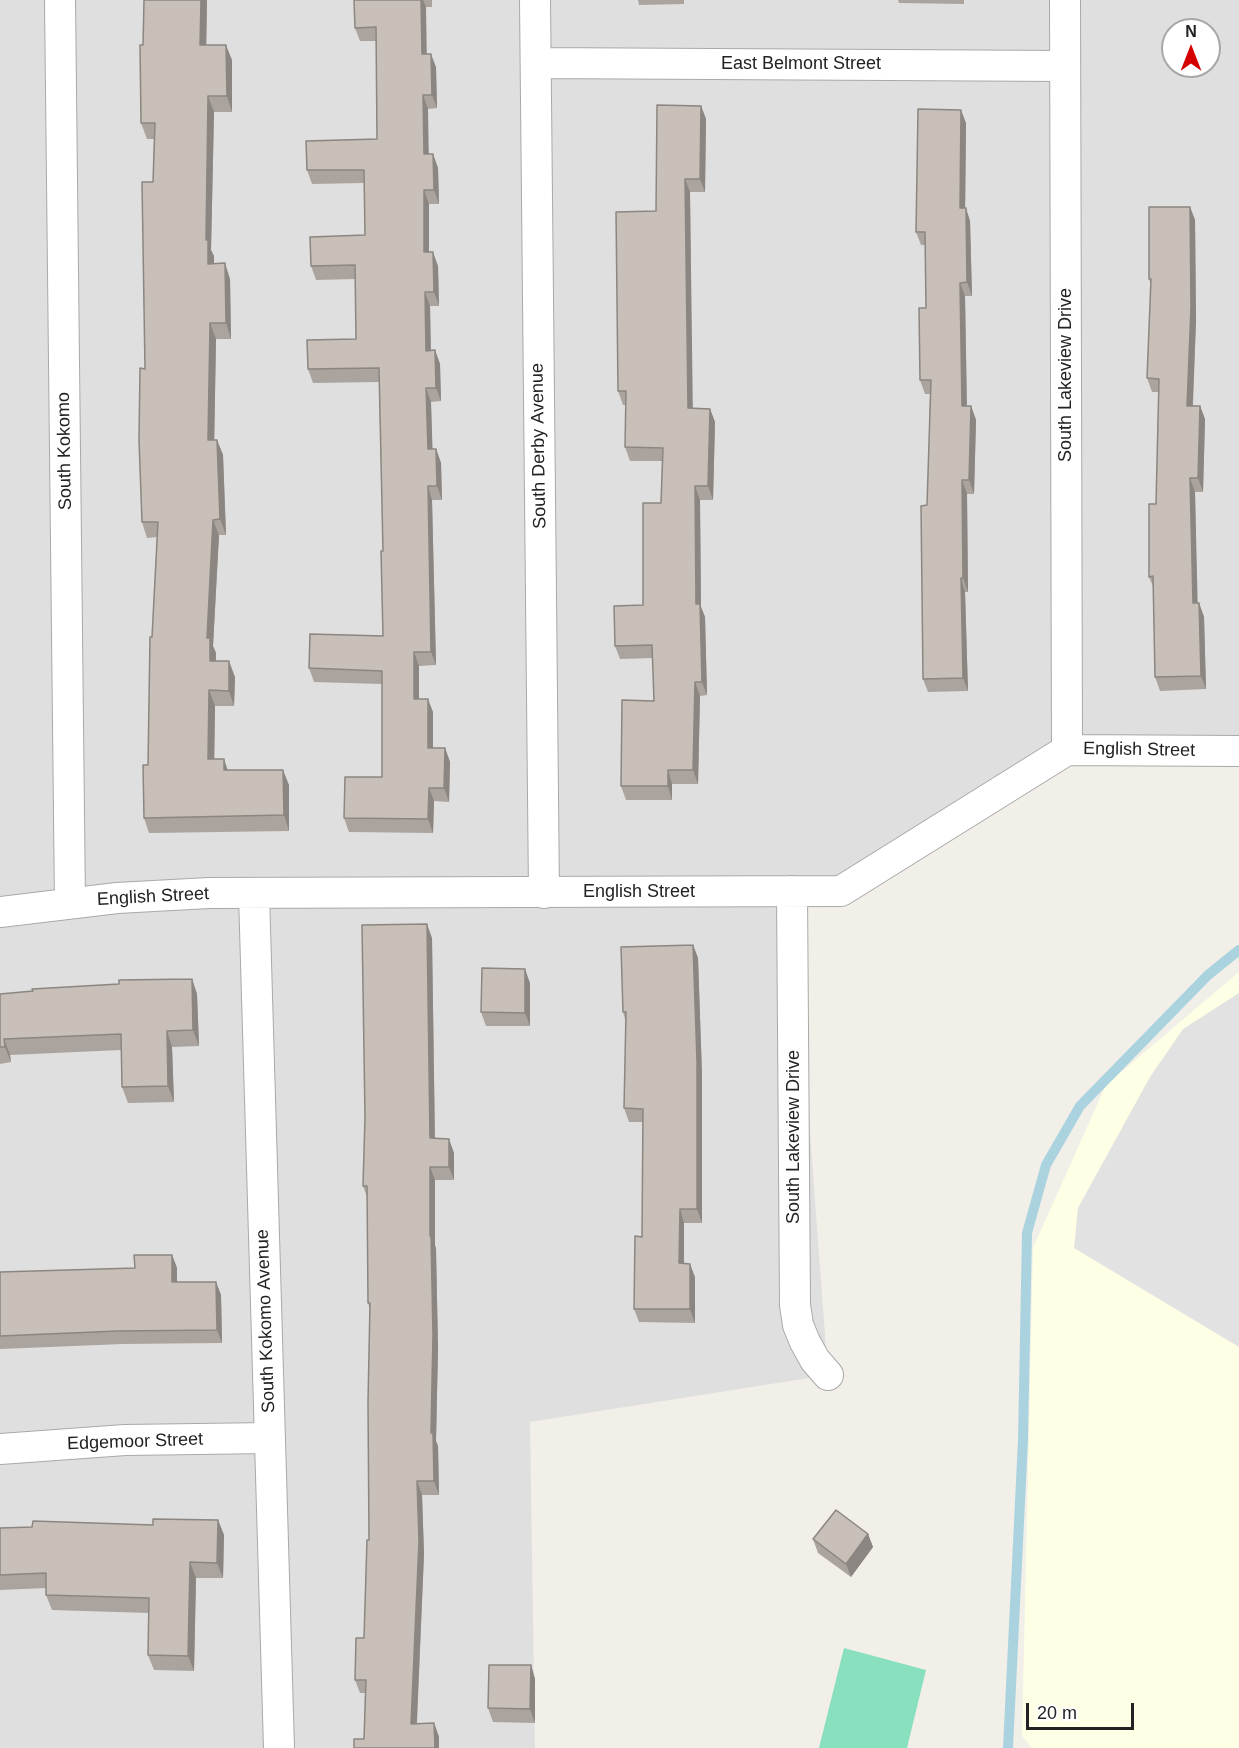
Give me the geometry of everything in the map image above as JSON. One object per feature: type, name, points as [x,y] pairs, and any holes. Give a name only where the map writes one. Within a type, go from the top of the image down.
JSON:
[{"type":"street","name":"South Kokomo","points":[[60,0],[70,903]]},
{"type":"street","name":"South Derby Avenue","points":[[535,0],[544,893]]},
{"type":"street","name":"South Lakeview Drive","points":[[1065,0],[1067,750]]},
{"type":"street","name":"East Belmont Street","points":[[536,63],[1065,66]]},
{"type":"street","name":"English Street","points":[[0,912],[117,897],[209,893],[841,891],[1067,750],[1239,751]]},
{"type":"street","name":"South Lakeview Drive","points":[[792,891],[795,1305],[798,1325],[805,1342],[828,1375]]},
{"type":"street","name":"South Kokomo Avenue","points":[[254,894],[279,1748]]},
{"type":"street","name":"Edgemoor Street","points":[[0,1449],[125,1440],[270,1438]]},
{"type":"shaded area","points":[[0,0],[1239,0],[1239,751],[1067,750],[841,891],[792,891],[828,1375],[530,1422],[535,1748],[0,1748]]},
{"type":"shaded area","points":[[1239,972],[1239,1748],[1032,1748],[1022,1736],[1033,1248],[1106,1085]]},
{"type":"shaded area","points":[[1239,993],[1239,1347],[1074,1248],[1078,1208],[1150,1077],[1183,1029]]},
{"type":"green space","points":[[844,1648],[926,1670],[907,1748],[819,1748]]},
{"type":"building","points":[[144,0],[201,0],[200,45],[226,45],[227,96],[208,96],[206,240],[208,240],[208,264],[225,263],[226,323],[210,323],[208,440],[217,440],[220,519],[213,520],[207,638],[210,638],[210,661],[229,661],[229,691],[209,690],[208,759],[224,759],[224,770],[283,770],[284,815],[144,818],[143,765],[148,765],[150,637],[152,637],[158,522],[142,522],[139,440],[140,368],[145,369],[142,182],[153,182],[155,123],[141,123],[140,45],[143,45]]},
{"type":"building","points":[[354,0],[421,0],[422,54],[431,54],[432,95],[423,95],[424,154],[433,154],[434,190],[424,190],[424,252],[433,252],[434,292],[425,292],[426,351],[435,350],[436,388],[426,388],[428,449],[436,449],[437,486],[428,486],[431,652],[414,652],[414,699],[428,699],[428,748],[445,748],[444,788],[429,788],[428,819],[344,818],[345,777],[382,777],[382,671],[309,668],[310,634],[383,636],[379,368],[308,369],[307,340],[356,339],[355,265],[311,266],[310,237],[365,235],[364,170],[307,170],[306,141],[377,139],[376,27],[355,28]]},
{"type":"building","points":[[657,105],[701,106],[700,179],[685,179],[688,408],[710,409],[708,486],[695,486],[696,604],[700,604],[702,682],[695,682],[693,770],[668,770],[668,786],[621,786],[622,700],[654,701],[652,645],[615,646],[614,606],[643,605],[643,503],[661,503],[663,448],[625,447],[626,391],[618,391],[616,212],[656,211]]},
{"type":"building","points":[[918,109],[961,110],[960,208],[966,208],[967,282],[960,283],[962,406],[971,406],[969,480],[962,480],[963,678],[923,679],[921,506],[927,505],[931,380],[920,380],[919,308],[926,308],[925,232],[916,232]]},
{"type":"building","points":[[1149,207],[1190,207],[1191,307],[1187,406],[1200,406],[1198,478],[1190,478],[1193,603],[1199,603],[1201,676],[1155,677],[1153,576],[1149,577],[1149,504],[1156,504],[1159,379],[1147,378],[1151,279],[1149,279]]},
{"type":"building","points":[[427,924],[430,1138],[449,1139],[449,1167],[430,1167],[433,1335],[431,1433],[433,1433],[434,1481],[417,1481],[419,1541],[411,1724],[434,1723],[435,1748],[354,1748],[354,1739],[364,1739],[366,1680],[355,1680],[356,1638],[364,1638],[367,1540],[369,1540],[370,1303],[368,1303],[367,1186],[363,1186],[365,1117],[362,925]]},
{"type":"building","points":[[693,945],[697,1061],[697,1209],[680,1209],[679,1263],[690,1264],[690,1309],[634,1309],[635,1236],[642,1237],[643,1109],[624,1108],[626,1012],[623,1012],[621,947]]},
{"type":"building","points":[[482,968],[525,969],[525,1013],[481,1012]]},
{"type":"building","points":[[192,979],[193,1030],[167,1031],[168,1086],[122,1087],[121,1034],[4,1039],[5,1047],[0,1047],[0,994],[33,991],[32,989],[119,984],[119,980]]},
{"type":"building","points":[[134,1255],[172,1255],[172,1282],[216,1282],[217,1330],[0,1336],[0,1272],[135,1268]]},
{"type":"building","points":[[836,1510],[868,1534],[846,1564],[813,1539]]},
{"type":"building","points":[[153,1519],[218,1520],[217,1563],[190,1562],[188,1656],[148,1655],[149,1598],[46,1595],[46,1573],[0,1575],[0,1528],[32,1527],[33,1521],[153,1525]]},
{"type":"building","points":[[489,1665],[531,1665],[530,1709],[488,1708]]},
{"type":"waterway","points":[[1008,1748],[1023,1440],[1027,1233],[1046,1165],[1080,1106],[1208,975],[1239,950]]}]
